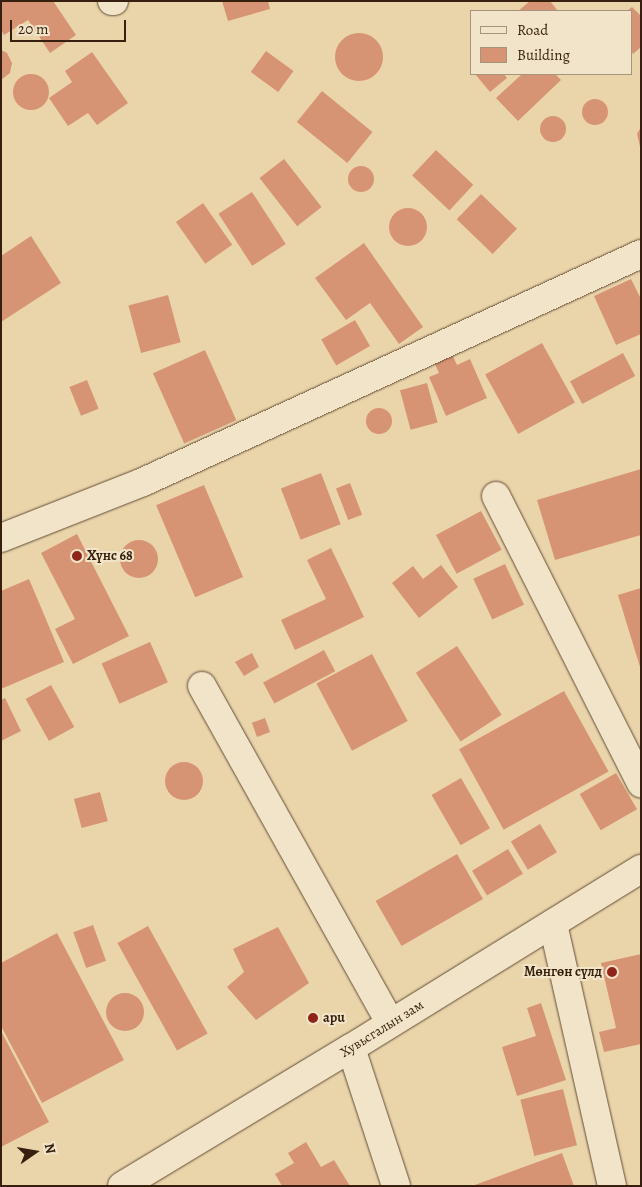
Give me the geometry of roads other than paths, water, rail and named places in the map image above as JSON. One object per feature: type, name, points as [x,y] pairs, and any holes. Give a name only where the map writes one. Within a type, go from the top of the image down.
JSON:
[{"type":"street","points":[[1,538],[143,482],[641,254]]},
{"type":"street","points":[[496,496],[641,783]]},
{"type":"street","points":[[202,686],[390,1023]]},
{"type":"street","name":"Хувьсгалын зам","points":[[122,1186],[351,1048],[641,869]]},
{"type":"street","points":[[552,924],[612,1186]]},
{"type":"street","points":[[351,1048],[396,1186]]},
{"type":"place","name":"Хүнс 68","points":[[77,556]]},
{"type":"place","name":"Мөнгөн сүлд","points":[[612,972]]},
{"type":"place","name":"apu","points":[[313,1018]]}]
